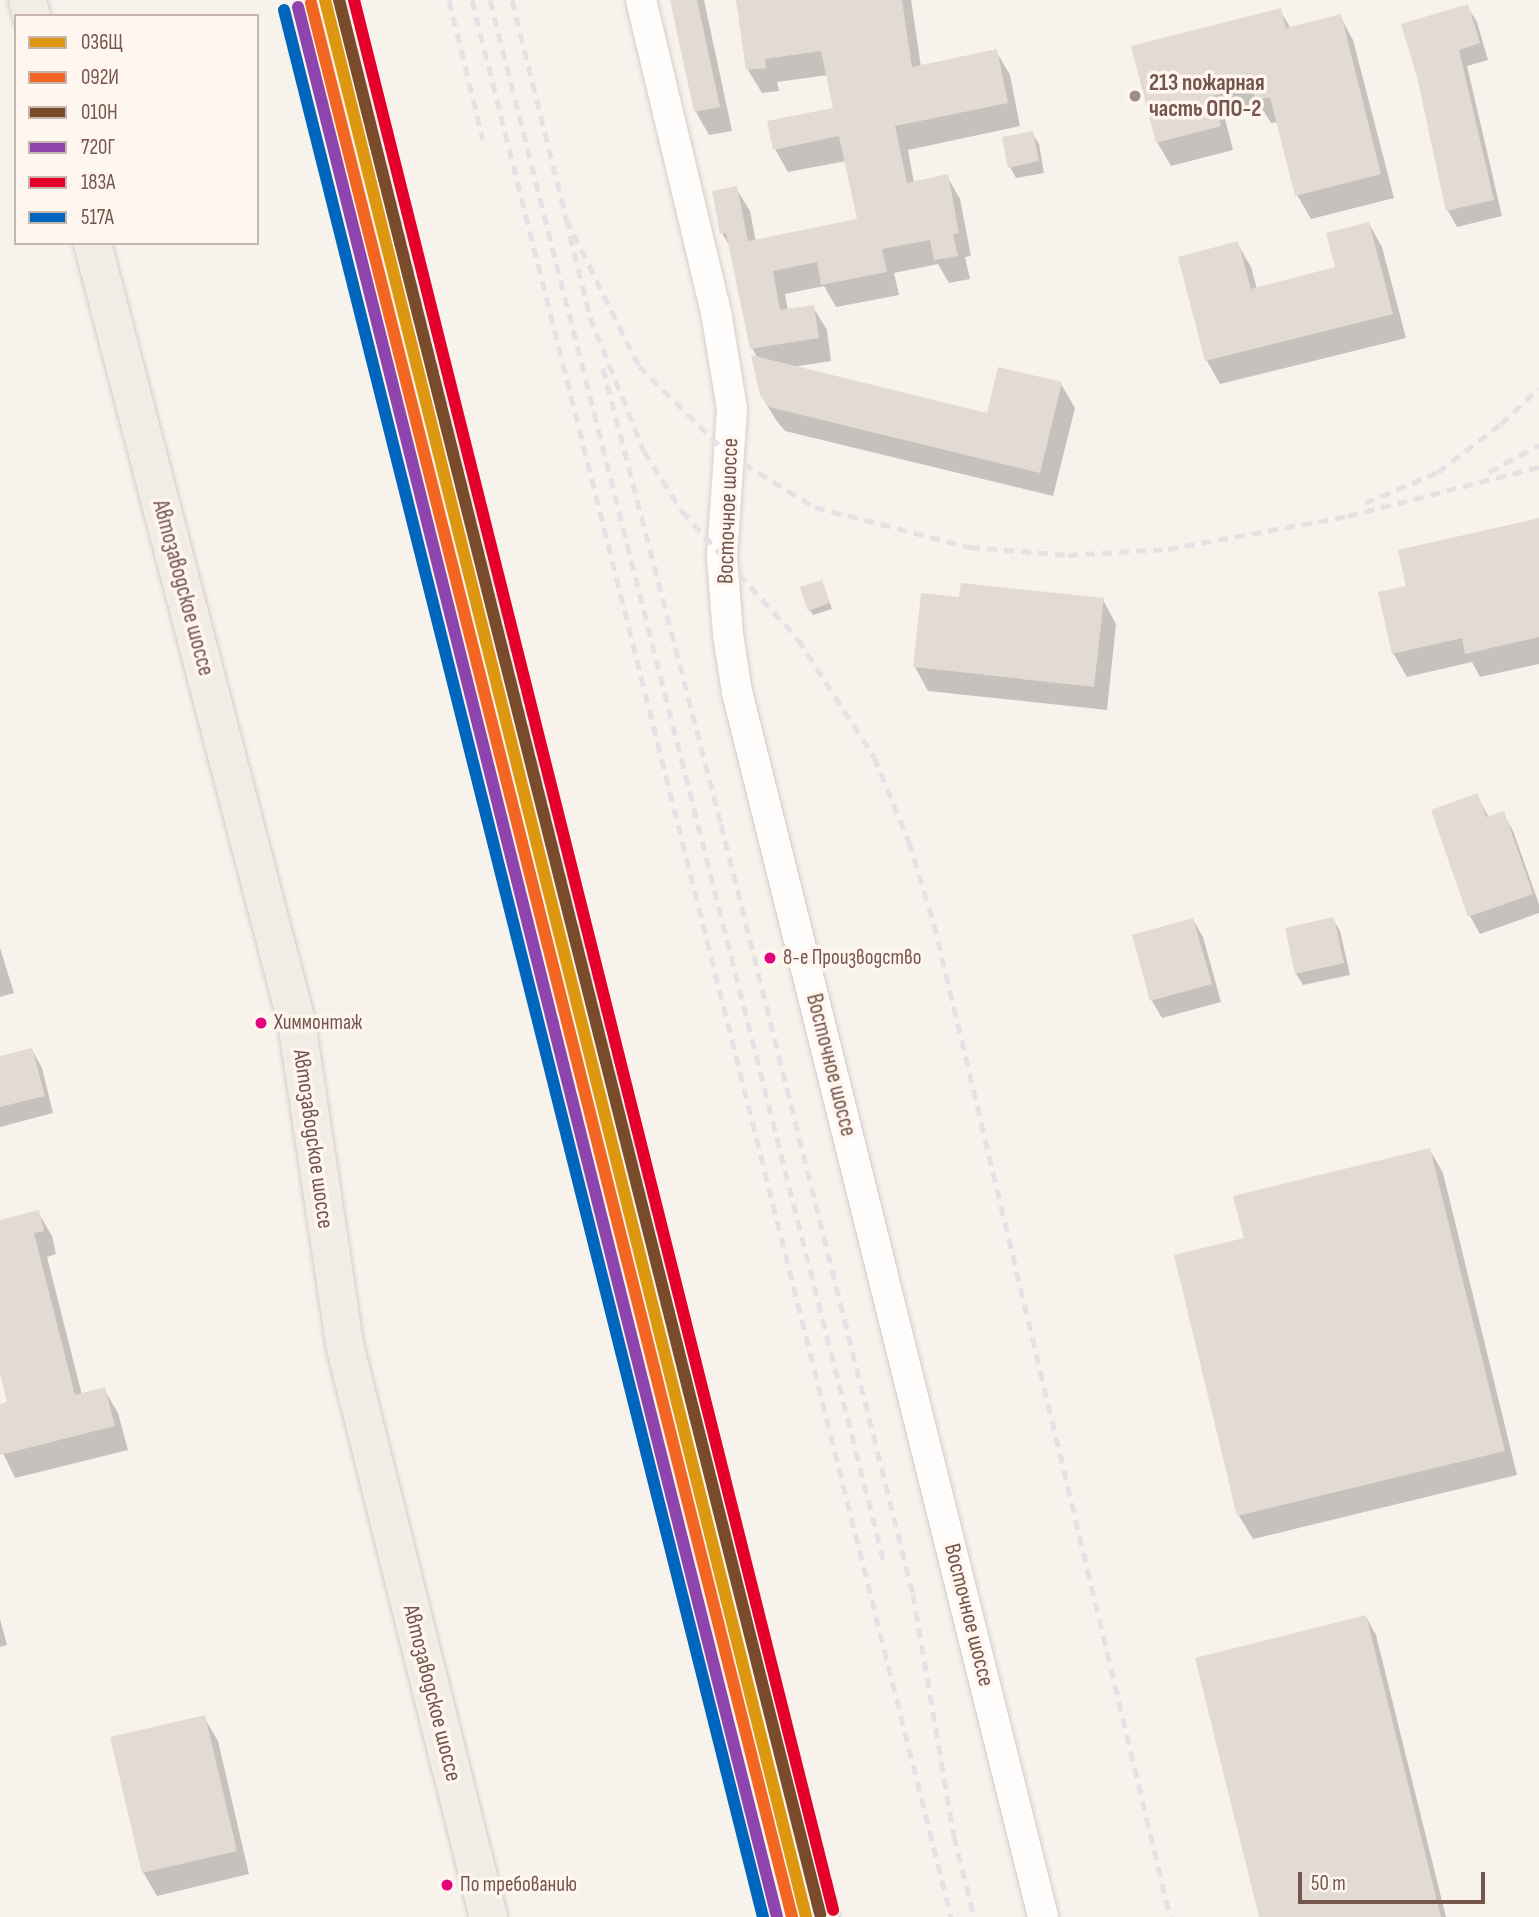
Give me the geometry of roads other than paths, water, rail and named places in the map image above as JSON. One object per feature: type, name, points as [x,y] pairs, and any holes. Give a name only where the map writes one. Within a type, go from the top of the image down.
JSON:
[{"type":"main road","name":"Автозаводское шоссе","points":[[93,245],[296,1021],[345,1348],[488,1917]]},
{"type":"street","name":"Восточное шоссе","points":[[640,0],[716,312],[732,409],[722,556],[728,635],[737,692],[1043,1917]]},
{"type":"railway","points":[[343,0],[625,1106],[840,1917]]},
{"type":"railway","points":[[449,0],[483,139]]},
{"type":"railway","points":[[472,0],[951,1917]]},
{"type":"railway","points":[[490,0],[883,1559]]},
{"type":"railway","points":[[512,0],[566,219],[639,366],[729,455],[815,507],[970,547],[1068,555],[1168,549],[1348,516],[1539,467]]},
{"type":"railway","points":[[566,219],[590,317],[644,451],[682,511],[798,639],[874,757],[909,842],[934,924],[1170,1917]]},
{"type":"railway","points":[[603,368],[721,824],[913,1594],[954,1836],[974,1917]]},
{"type":"railway","points":[[1365,503],[1438,472],[1501,424],[1539,388]]},
{"type":"railway","points":[[1489,472],[1539,445]]},
{"type":"place","name":"213 пожарная часть ОПО-2","points":[[1135,96]]},
{"type":"place","name":"8-е Производство","points":[[770,958]]},
{"type":"place","name":"Химмонтаж","points":[[261,1023]]},
{"type":"place","name":"По требованию","points":[[447,1885]]}]
